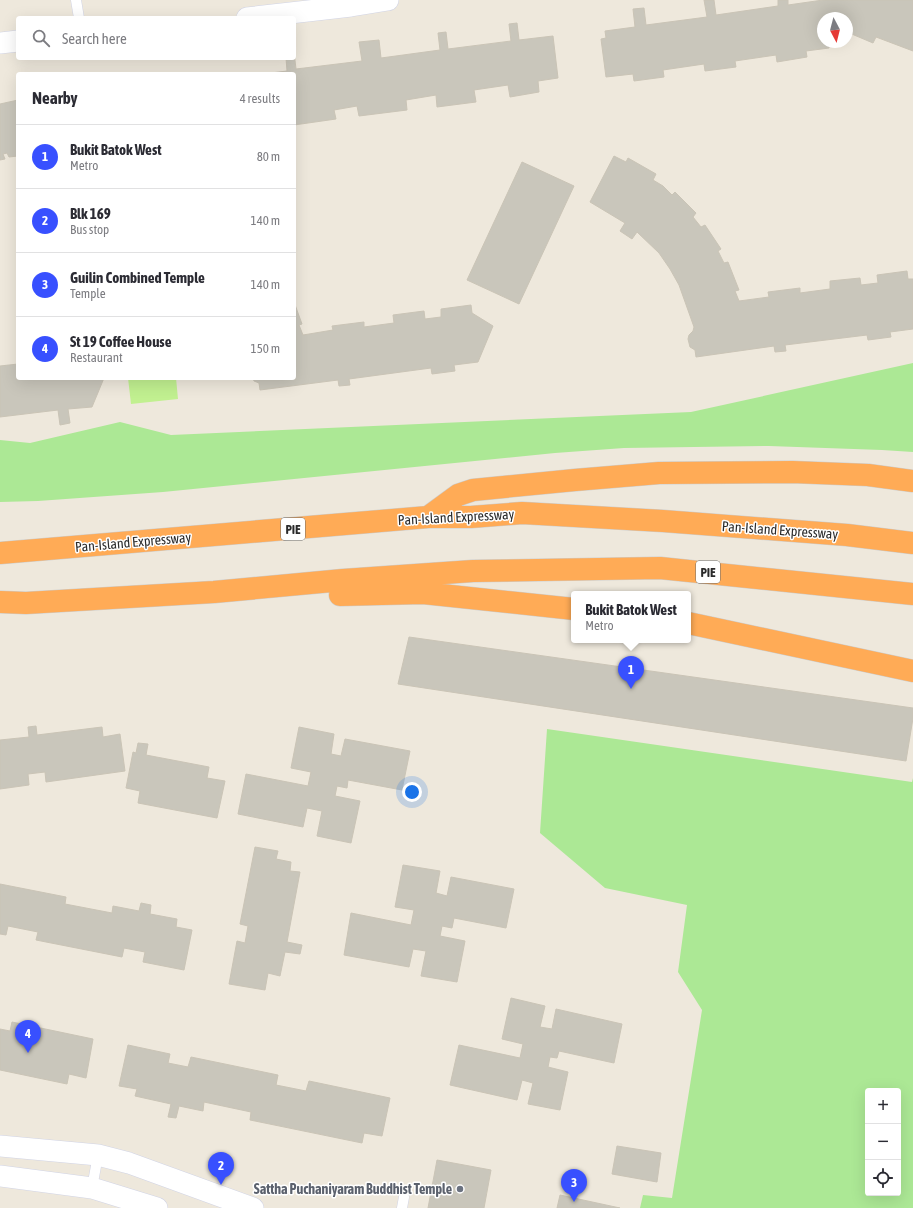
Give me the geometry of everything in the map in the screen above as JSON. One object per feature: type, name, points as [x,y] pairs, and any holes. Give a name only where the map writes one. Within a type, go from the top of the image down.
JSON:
[{"type":"highway","points":[[428,517],[458,495],[473,490],[659,473],[792,472],[868,475],[913,481]]},
{"type":"highway","name":"Pan-Island Expressway","points":[[0,553],[428,517],[471,517],[522,513],[847,534],[913,543]]},
{"type":"highway","name":"PIE","points":[[0,602],[26,603],[214,592],[343,580],[473,571],[660,568],[913,594]]},
{"type":"highway","points":[[214,592],[241,599],[253,600],[352,594],[423,593],[571,609]]},
{"type":"highway","points":[[691,624],[913,671]]},
{"type":"street","points":[[264,16],[351,6],[388,0]]},
{"type":"street","points":[[0,42],[16,41]]},
{"type":"street","points":[[0,1146],[98,1155],[129,1163],[253,1208]]},
{"type":"street","points":[[0,1176],[92,1188],[157,1208]]},
{"type":"lane","points":[[76,0],[79,16]]},
{"type":"lane","points":[[92,1188],[98,1155]]},
{"type":"lane","points":[[402,1208],[404,1197]]},
{"type":"green space","points":[[913,363],[913,452],[769,446],[624,448],[555,453],[163,492],[38,501],[0,502],[0,440],[30,443],[120,422],[171,435],[691,412]]},
{"type":"green space","points":[[128,380],[176,380],[178,399],[131,404]]},
{"type":"green space","points":[[547,729],[912,782],[913,778],[913,1208],[640,1208],[643,1195],[672,1198],[702,1010],[678,972],[687,905],[605,888],[540,833]]},
{"type":"building","points":[[704,0],[714,0],[716,15],[778,6],[778,0],[788,0],[788,5],[823,0],[913,0],[913,51],[876,37],[873,43],[853,35],[853,12],[817,12],[817,48],[829,48],[806,51],[807,57],[777,62],[776,55],[735,61],[736,67],[705,71],[704,64],[663,70],[664,77],[634,81],[633,74],[606,77],[601,39],[606,38],[605,31],[635,27],[633,9],[644,8],[646,25],[707,17]]},
{"type":"building","points":[[517,23],[519,40],[553,36],[558,78],[538,81],[539,92],[510,97],[508,85],[474,90],[476,102],[437,107],[436,95],[406,100],[407,110],[359,116],[357,106],[334,110],[336,119],[296,125],[296,72],[279,72],[287,71],[286,60],[295,60],[296,69],[362,61],[359,42],[379,40],[381,58],[440,50],[438,33],[446,32],[448,49],[511,41],[509,24]]},
{"type":"building","points":[[16,100],[16,156],[9,157],[7,153],[3,154],[5,159],[0,160],[0,104]]},
{"type":"building","points":[[614,156],[626,162],[628,158],[656,174],[653,180],[663,186],[672,195],[675,192],[696,213],[693,217],[701,227],[705,225],[721,249],[718,251],[724,263],[728,262],[739,290],[735,291],[739,301],[769,297],[768,292],[800,288],[800,293],[830,289],[830,281],[860,278],[861,285],[878,283],[877,275],[907,271],[908,279],[913,279],[913,329],[890,332],[891,337],[868,340],[867,335],[785,345],[786,351],[775,352],[774,346],[696,357],[695,350],[690,347],[688,339],[694,327],[679,285],[670,269],[659,253],[637,232],[632,239],[620,231],[625,223],[590,202]]},
{"type":"building","points":[[522,162],[574,186],[519,304],[467,280]]},
{"type":"building","points":[[471,305],[472,313],[493,326],[478,362],[454,365],[455,371],[432,374],[431,368],[349,379],[350,385],[339,386],[338,380],[260,390],[259,383],[254,381],[296,380],[296,308],[302,324],[299,325],[303,335],[333,330],[332,326],[364,322],[364,327],[394,323],[393,315],[424,311],[425,319],[441,317],[441,309]]},
{"type":"building","points":[[16,364],[16,380],[103,380],[92,407],[68,409],[70,423],[60,425],[58,410],[0,417],[0,366]]},
{"type":"building","points":[[409,637],[913,708],[913,718],[906,761],[398,684]]},
{"type":"building","points":[[36,726],[37,735],[102,727],[103,737],[120,734],[125,771],[46,782],[45,772],[28,774],[29,785],[0,789],[0,740],[29,737],[28,727]]},
{"type":"building","points":[[299,727],[334,734],[331,754],[341,756],[345,739],[410,751],[402,790],[348,780],[347,788],[337,786],[335,796],[360,801],[351,843],[317,836],[322,811],[307,808],[303,827],[238,814],[246,774],[308,786],[311,772],[291,768]]},
{"type":"building","points":[[138,743],[148,744],[146,755],[209,767],[207,778],[225,781],[217,818],[138,803],[140,791],[126,788],[133,752],[136,753]]},
{"type":"building","points":[[255,847],[278,851],[276,859],[291,862],[290,871],[300,872],[287,942],[302,945],[300,954],[285,952],[280,976],[268,973],[265,990],[229,984],[237,941],[245,943],[248,926],[240,924]]},
{"type":"building","points":[[403,865],[440,871],[436,893],[447,896],[451,877],[514,889],[506,928],[454,918],[452,928],[442,926],[440,936],[465,941],[457,982],[421,976],[426,951],[413,949],[409,967],[344,955],[351,913],[411,925],[414,910],[395,907]]},
{"type":"building","points":[[0,884],[66,897],[65,904],[112,913],[113,906],[139,911],[141,903],[151,905],[150,914],[177,919],[176,927],[192,930],[184,970],[143,962],[145,952],[124,948],[122,957],[36,940],[38,932],[8,926],[6,935],[0,934]]},
{"type":"building","points":[[511,998],[545,1006],[540,1027],[552,1029],[556,1009],[622,1024],[614,1063],[559,1051],[557,1058],[550,1057],[548,1067],[568,1072],[560,1110],[528,1104],[533,1083],[522,1080],[517,1100],[450,1085],[459,1045],[520,1058],[523,1044],[502,1039]]},
{"type":"building","points":[[12,1022],[93,1039],[86,1078],[69,1074],[67,1084],[0,1070],[0,1029],[10,1031]]},
{"type":"building","points":[[128,1045],[170,1054],[168,1063],[188,1067],[191,1057],[278,1075],[276,1085],[306,1091],[309,1081],[390,1098],[382,1136],[364,1133],[362,1143],[250,1120],[251,1112],[204,1102],[203,1111],[179,1106],[176,1118],[168,1117],[171,1104],[135,1096],[137,1089],[119,1086]]},
{"type":"building","points":[[617,1146],[661,1153],[657,1182],[612,1174]]},
{"type":"building","name":"Sattha Puchaniyaram Buddhist Temple","points":[[437,1160],[491,1170],[484,1208],[428,1208]]},
{"type":"building","points":[[560,1195],[620,1208],[557,1208]]},
{"type":"place","name":"Bukit Batok West","points":[[631,689]]},
{"type":"place","name":"St 19 Coffee House","points":[[28,1053]]},
{"type":"place","name":"Blk 169","points":[[221,1185]]},
{"type":"place","name":"Sattha Puchaniyaram Buddhist Temple","points":[[460,1189]]},
{"type":"place","name":"Guilin Combined Temple","points":[[574,1202]]}]
